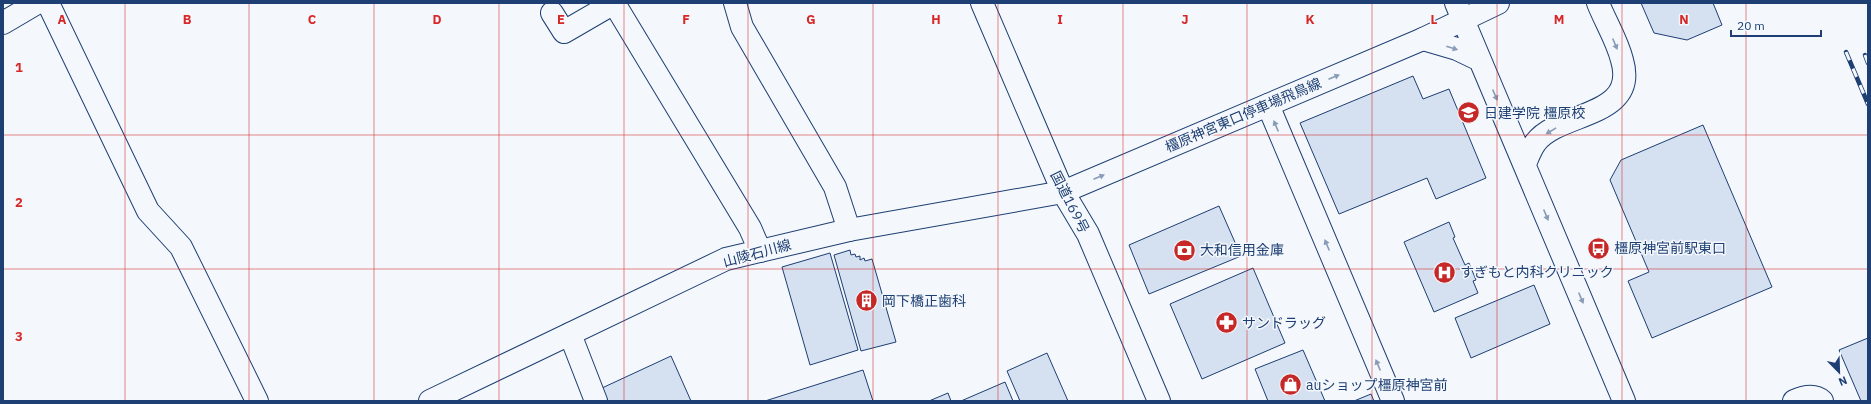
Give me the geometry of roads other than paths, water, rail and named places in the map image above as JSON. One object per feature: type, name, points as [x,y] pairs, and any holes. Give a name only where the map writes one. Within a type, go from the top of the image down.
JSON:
[{"type":"main road","points":[[3,23],[37,3]]},
{"type":"main road","points":[[48,3],[148,210],[181,248],[257,401]]},
{"type":"main road","points":[[552,13],[564,32],[614,3],[750,228],[760,252]]},
{"type":"main road","points":[[735,3],[742,27],[835,187],[849,230]]},
{"type":"main road","name":"国道169号","points":[[982,3],[1063,192],[1088,234],[1159,401]]},
{"type":"main road","name":"橿原神宮東口停車場飛鳥線","points":[[1063,192],[1423,39],[1459,11],[1498,3]]},
{"type":"main road","points":[[1525,164],[1536,142],[1552,130],[1592,114],[1621,92],[1624,76],[1622,60],[1597,5]]},
{"type":"main road","points":[[1459,11],[1624,401]]},
{"type":"main road","points":[[1423,39],[1457,49],[1480,60]]},
{"type":"main road","points":[[1268,105],[1394,401]]},
{"type":"main road","name":"山陵石川線","points":[[430,401],[726,259],[849,230],[1063,192]]},
{"type":"main road","points":[[570,334],[596,401]]},
{"type":"main road","points":[[1794,401],[1803,397],[1818,397],[1822,401]]},
{"type":"railway","points":[[1846,52],[1868,104]]},
{"type":"railway","points":[[1865,55],[1868,63]]},
{"type":"place","name":"日建学院 橿原校","points":[[1468,113]]},
{"type":"place","name":"橿原神宮前駅東口","points":[[1598,248]]},
{"type":"place","name":"大和信用金庫","points":[[1185,250]]},
{"type":"place","name":"すぎもと内科クリニック","points":[[1445,272]]},
{"type":"place","name":"岡下橋正歯科","points":[[866,301]]},
{"type":"place","name":"サンドラッグ","points":[[1227,323]]},
{"type":"place","name":"auショップ橿原神宮前","points":[[1290,385]]}]
